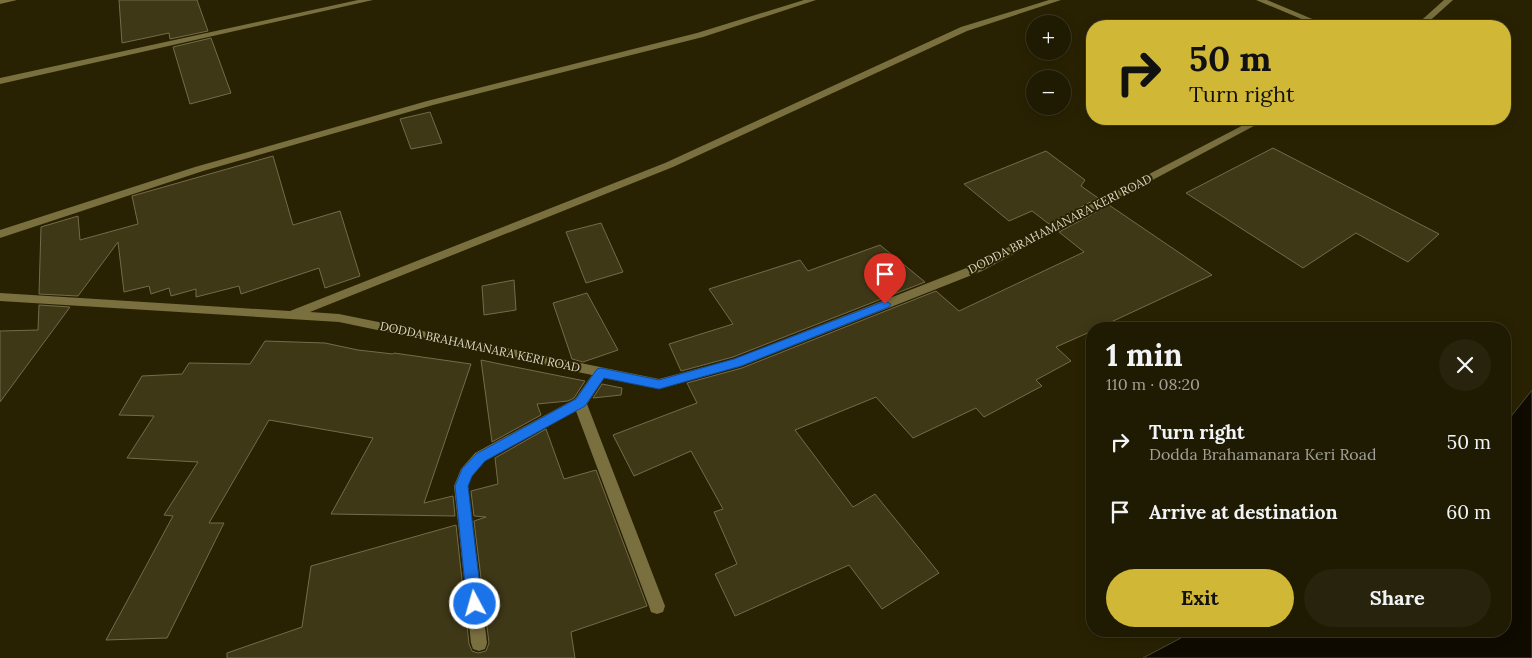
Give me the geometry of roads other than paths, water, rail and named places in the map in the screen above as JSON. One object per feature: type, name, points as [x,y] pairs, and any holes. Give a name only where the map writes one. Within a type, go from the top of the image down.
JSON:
[{"type":"street","points":[[0,2],[13,0]]},
{"type":"street","points":[[0,81],[369,0]]},
{"type":"street","points":[[0,234],[217,164],[430,104],[700,35],[812,0]]},
{"type":"street","points":[[290,315],[669,165],[964,29],[1057,0]]},
{"type":"street","points":[[1260,0],[1310,20]]},
{"type":"street","points":[[1426,20],[1449,0]]},
{"type":"street","name":"DODDA BRAHAMANARA KERI ROAD","points":[[0,297],[339,318],[659,384],[737,362],[978,268],[1251,125]]},
{"type":"street","points":[[479,644],[461,486],[466,473],[480,457],[580,403],[601,372]]},
{"type":"street","points":[[580,403],[657,606]]}]
